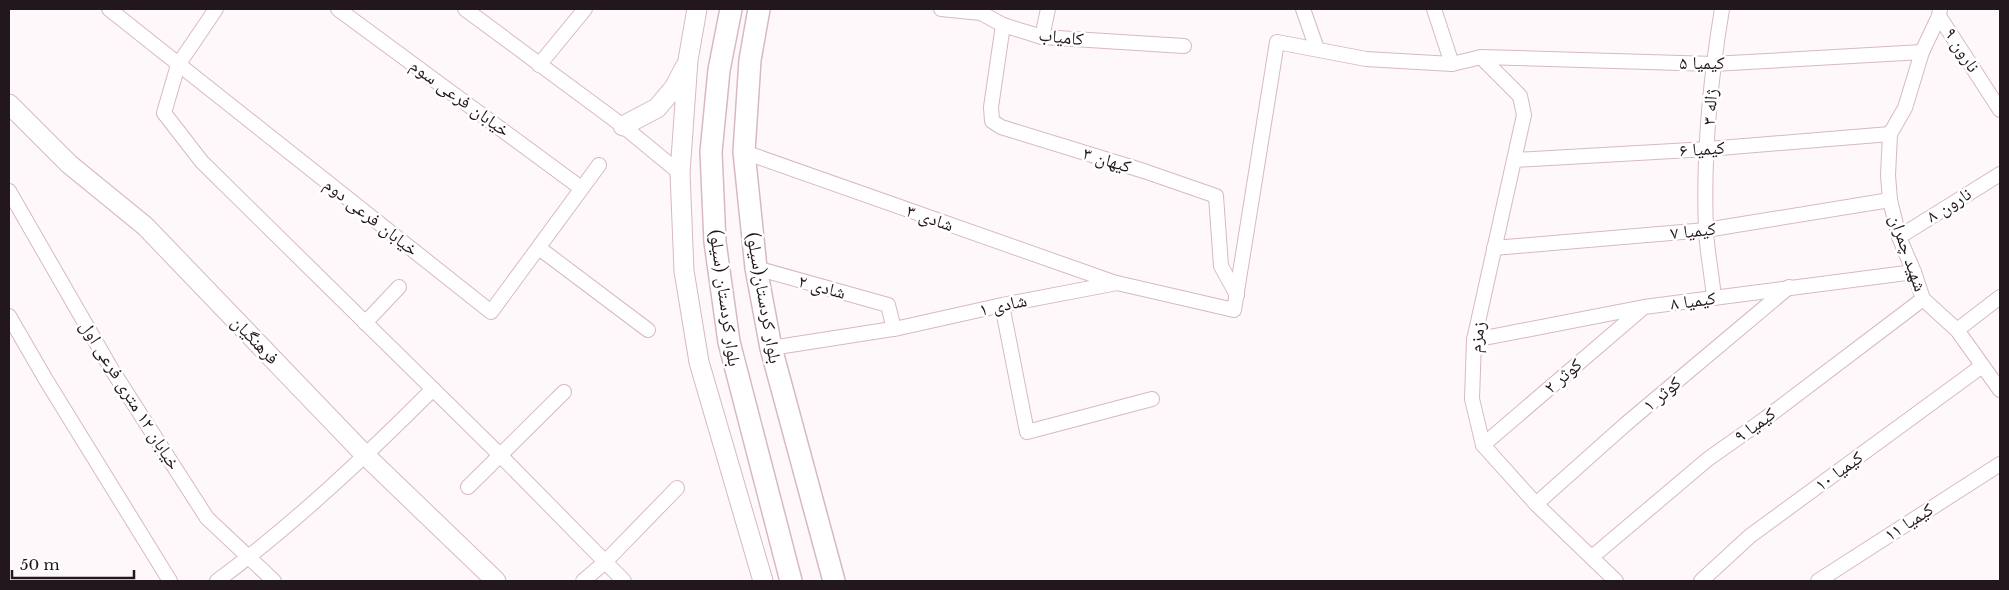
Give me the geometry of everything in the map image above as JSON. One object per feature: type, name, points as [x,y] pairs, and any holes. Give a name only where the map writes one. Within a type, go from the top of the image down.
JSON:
[{"type":"main road","name":"بلوار کردستان (سیلو)","points":[[730,9],[720,70],[712,152],[715,242],[728,342],[791,581]]},
{"type":"main road","name":"بلوار کردستان(سیلو)","points":[[759,9],[750,60],[744,152],[756,268],[771,348],[834,581]]},
{"type":"street","name":"خیابان فرعی دوم","points":[[109,9],[492,312],[599,165]]},
{"type":"street","points":[[216,9],[178,64],[164,113],[202,162],[501,456],[604,563],[624,581]]},
{"type":"street","name":"خیابان فرعی سوم","points":[[338,9],[581,188]]},
{"type":"street","points":[[465,9],[623,126],[680,173]]},
{"type":"street","points":[[539,65],[585,9]]},
{"type":"street","points":[[697,9],[688,60],[680,173],[684,271],[699,362],[763,581]]},
{"type":"street","name":"کامیاب","points":[[941,9],[982,11],[1003,25],[1042,37],[1184,46]]},
{"type":"street","points":[[1042,37],[1048,9]]},
{"type":"street","points":[[1303,9],[1316,48]]},
{"type":"street","points":[[1434,9],[1452,64]]},
{"type":"street","name":"ژاله ۳","points":[[1714,298],[1706,230],[1708,149],[1713,64],[1722,9]]},
{"type":"street","name":"شهید چمران","points":[[1940,12],[1922,52],[1904,108],[1890,134],[1888,175],[1890,200],[1899,237],[1923,299],[1957,330],[2000,390]]},
{"type":"street","name":"نارون ۹","points":[[1940,12],[2000,110]]},
{"type":"street","name":"کیهان ۳","points":[[1003,25],[991,108],[992,121],[1001,127],[1144,171],[1216,196],[1221,266],[1237,295]]},
{"type":"street","points":[[1237,295],[1277,42],[1366,59],[1452,64],[1481,57]]},
{"type":"street","name":"کیمیا ۵","points":[[1481,57],[1713,64],[1922,52]]},
{"type":"street","name":"زمزم","points":[[1481,57],[1520,96],[1524,115],[1474,340],[1472,399],[1483,445],[1536,504],[1616,581]]},
{"type":"street","points":[[623,126],[657,108],[674,88],[688,60]]},
{"type":"street","name":"فرهنگیان","points":[[9,104],[69,164],[145,226],[366,456],[496,581]]},
{"type":"street","name":"کیمیا ۶","points":[[1514,160],[1708,149],[1890,134]]},
{"type":"street","name":"شادی ۳","points":[[744,152],[1117,283]]},
{"type":"street","name":"نارون ۸","points":[[1899,237],[2000,174]]},
{"type":"street","name":"خیابان ۱۲ متری فرعی اول","points":[[9,190],[112,370],[208,518],[274,581]]},
{"type":"street","name":"کیمیا ۷","points":[[1494,248],[1706,230],[1890,200]]},
{"type":"street","points":[[539,248],[648,330]]},
{"type":"street","name":"شادی ۲","points":[[756,268],[888,305],[894,329]]},
{"type":"street","name":"کیمیا ۸","points":[[1474,340],[1644,307],[1914,272]]},
{"type":"street","name":"شادی ۱","points":[[771,348],[894,329],[1002,305],[1117,283],[1234,310],[1237,295]]},
{"type":"street","points":[[365,323],[399,287]]},
{"type":"street","name":"کوثر ۱","points":[[1536,504],[1627,423],[1790,287]]},
{"type":"street","points":[[1957,330],[2000,296]]},
{"type":"street","name":"کیمیا ۹","points":[[1592,557],[1708,459],[1766,418],[1923,299]]},
{"type":"street","points":[[1002,305],[1027,432],[1152,399]]},
{"type":"street","name":"کوثر ۲","points":[[1483,445],[1644,307]]},
{"type":"street","points":[[9,316],[170,581]]},
{"type":"street","name":"کیمیا ۱۰","points":[[1701,581],[1750,536],[1982,366]]},
{"type":"street","points":[[217,581],[248,558],[366,456],[433,390]]},
{"type":"street","points":[[468,487],[564,392]]},
{"type":"street","name":"کیمیا ۱۱","points":[[1818,581],[2000,464]]},
{"type":"street","points":[[583,581],[604,563],[677,488]]}]
